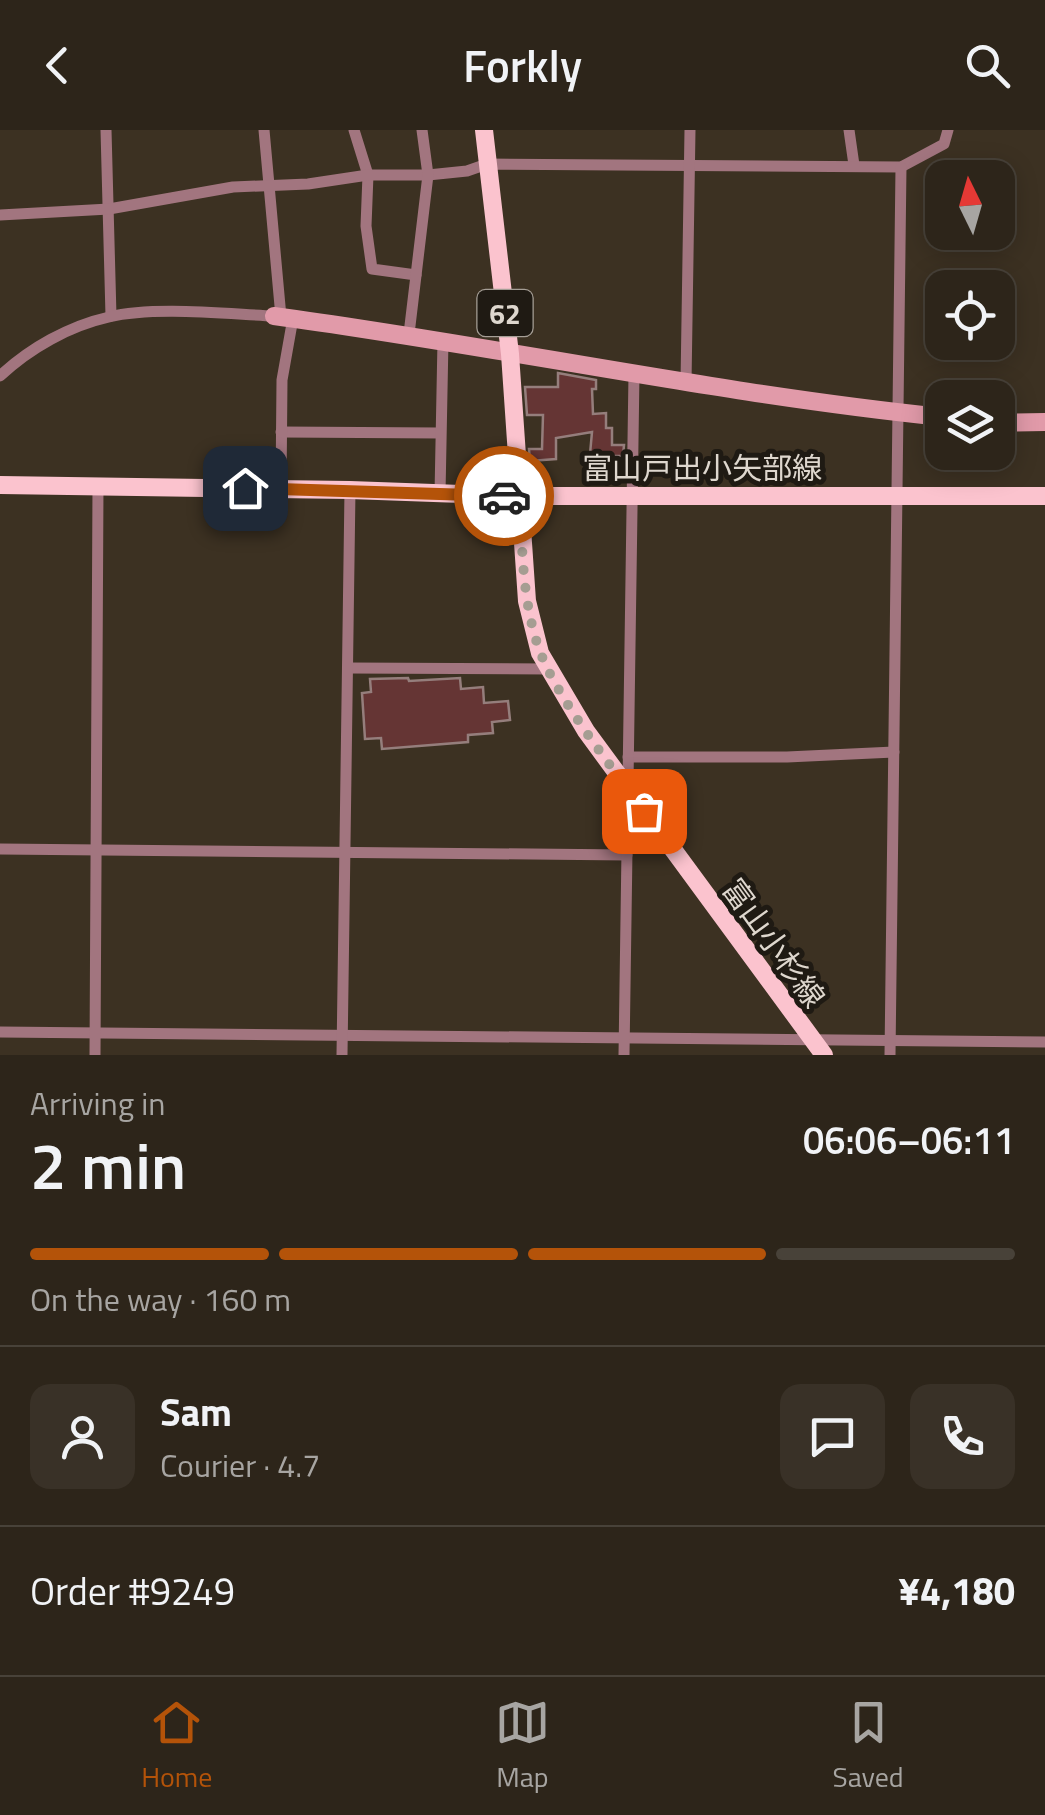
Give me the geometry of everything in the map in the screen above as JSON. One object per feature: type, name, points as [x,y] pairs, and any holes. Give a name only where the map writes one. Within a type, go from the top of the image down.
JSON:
[{"type":"main road","name":"富山小杉線","points":[[484,130],[510,354],[527,601],[540,653],[586,731],[818,1047]]},
{"type":"main road","name":"富山戸出小矢部線","points":[[0,485],[520,496],[1045,496]]},
{"type":"street","points":[[106,130],[111,316]]},
{"type":"street","points":[[264,130],[282,317],[281,488]]},
{"type":"street","points":[[354,130],[368,176],[366,226],[372,269],[416,275]]},
{"type":"street","points":[[409,334],[428,175],[422,130]]},
{"type":"street","points":[[686,383],[690,130]]},
{"type":"street","points":[[849,130],[854,165]]},
{"type":"street","points":[[0,215],[108,209],[233,187],[428,175],[467,171],[488,164],[902,167],[944,144],[948,130]]},
{"type":"street","points":[[890,1055],[902,167]]},
{"type":"street","points":[[0,376],[53,338],[111,316],[282,317],[409,334],[686,383],[925,415]]},
{"type":"street","points":[[440,494],[443,340]]},
{"type":"street","points":[[624,1055],[634,373]]},
{"type":"street","points":[[1015,423],[1045,422]]},
{"type":"street","points":[[281,432],[440,433]]},
{"type":"street","points":[[95,1055],[98,486]]},
{"type":"street","points":[[342,1055],[350,490]]},
{"type":"street","points":[[348,668],[549,669]]},
{"type":"street","points":[[628,758],[787,758],[894,752]]},
{"type":"street","points":[[0,849],[627,855]]},
{"type":"street","points":[[0,1032],[624,1038],[818,1047],[890,1040],[1045,1042]]},
{"type":"building","points":[[558,373],[596,380],[596,389],[592,389],[593,414],[606,413],[606,428],[612,428],[612,445],[624,445],[623,456],[615,456],[615,473],[602,473],[602,465],[589,465],[592,432],[556,438],[556,459],[530,461],[529,449],[542,449],[543,415],[527,415],[525,387],[558,387]]},
{"type":"building","points":[[460,678],[461,689],[483,687],[484,703],[508,701],[510,720],[492,722],[493,733],[468,735],[468,742],[382,749],[381,738],[365,739],[362,693],[371,692],[370,679]]},
{"type":"way so far","points":[[504,496],[520,496],[527,601],[540,653],[586,731],[644,811]]},
{"type":"route","points":[[245,488],[504,496]]}]
